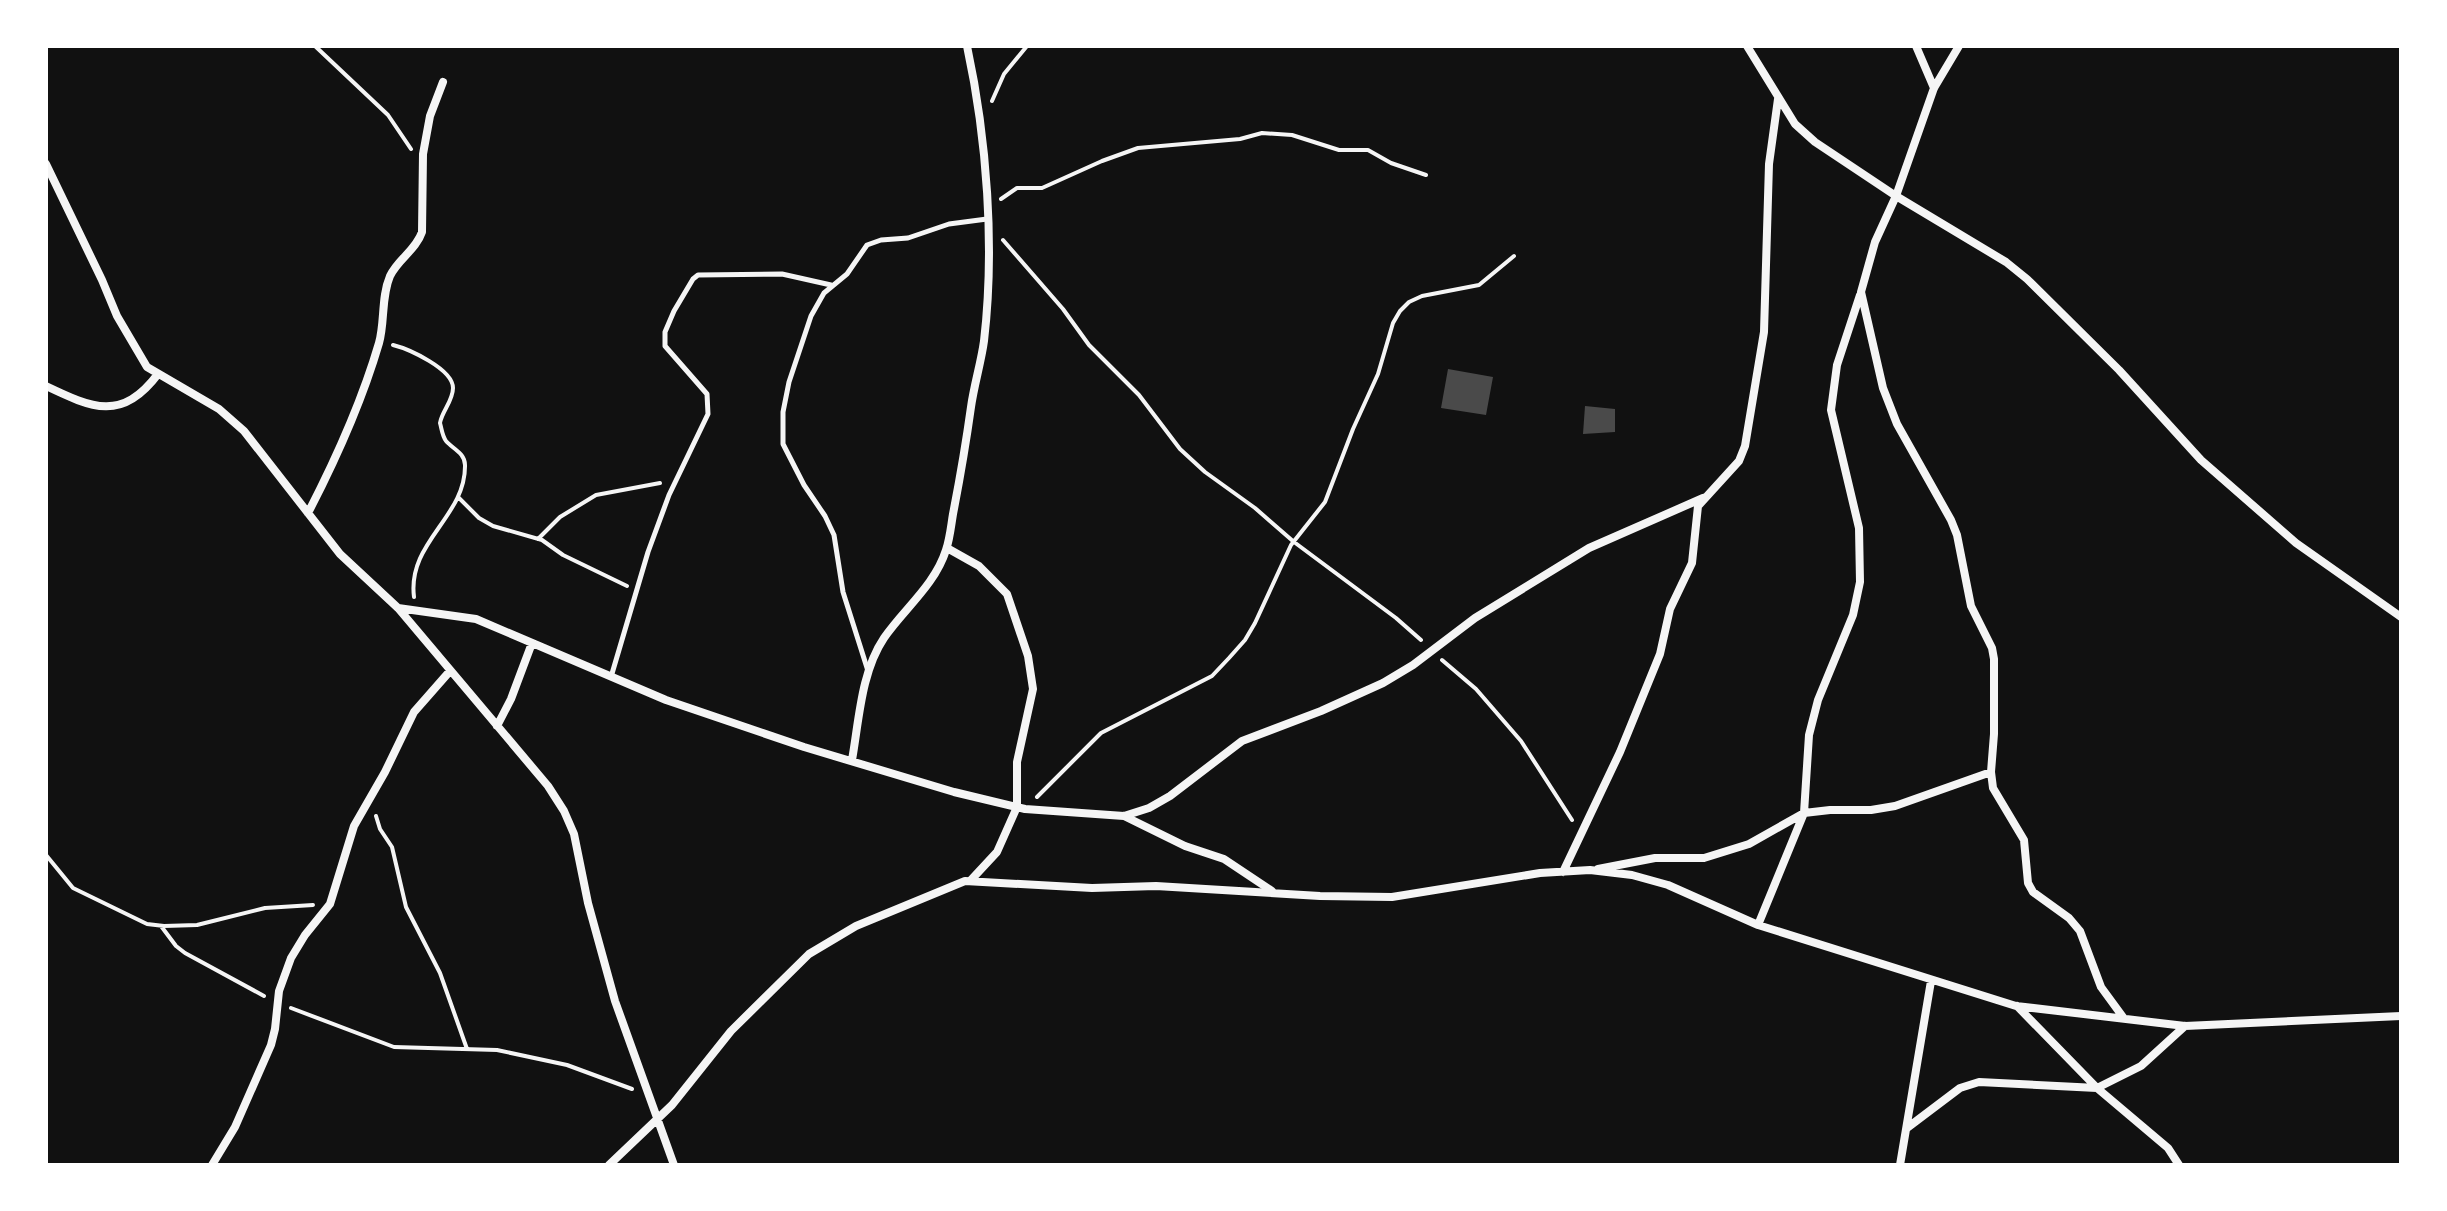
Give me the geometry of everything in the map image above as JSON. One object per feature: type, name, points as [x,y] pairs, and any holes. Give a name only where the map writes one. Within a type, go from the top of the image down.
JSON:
[{"type":"street","points":[[852,760],[869,672],[883,639],[939,568],[947,548],[983,343],[988,289],[981,123],[967,46]]},
{"type":"street","points":[[1747,46],[1795,124],[1815,142],[1896,196],[2006,262],[2027,279],[2119,370],[2211,469],[2296,543],[2401,617]]},
{"type":"street","points":[[1916,46],[1934,88]]},
{"type":"street","points":[[1758,925],[1804,813],[1809,735],[1818,700],[1853,615],[1860,582],[1859,528],[1831,410],[1837,365],[1875,242],[1896,196],[1934,88],[1959,46]]},
{"type":"street","points":[[308,513],[329,471],[379,341],[390,276],[418,243],[422,232],[422,167],[430,116],[443,82]]},
{"type":"street","points":[[1563,872],[1627,735],[1660,654],[1670,609],[1692,563],[1695,515],[1703,498],[1739,461],[1750,424],[1764,332],[1769,164],[1778,98]]},
{"type":"street","points":[[46,164],[117,316],[147,367],[219,409],[244,431],[340,554],[398,608],[548,786],[569,823],[582,863],[588,903],[615,1001],[674,1165]]},
{"type":"street","points":[[1861,292],[1883,388],[1897,424],[1951,520],[1957,535],[1971,606],[1992,648],[1996,673],[1991,772],[1993,788],[2026,845],[2028,883],[2033,892],[2069,918],[2080,931],[2101,987],[2123,1017]]},
{"type":"street","points":[[46,386],[82,403],[101,408],[137,398],[158,374]]},
{"type":"street","points":[[1124,816],[1159,803],[1242,741],[1372,689],[1413,665],[1501,601],[1589,548],[1703,498]]},
{"type":"street","points":[[947,548],[979,566],[1007,594],[1028,656],[1033,689],[1017,762],[1021,808],[997,852],[971,880]]},
{"type":"street","points":[[398,608],[476,619],[666,700],[954,792],[1021,808],[1124,816],[1185,846],[1224,859],[1274,892]]},
{"type":"street","points":[[497,726],[511,699],[532,643]]},
{"type":"street","points":[[212,1165],[235,1127],[271,1045],[277,1001],[291,958],[330,904],[347,844],[414,712],[450,671]]},
{"type":"street","points":[[609,1165],[672,1105],[731,1031],[809,954],[856,926],[957,882],[971,880],[1092,888],[1156,886],[1392,897],[1655,858],[1704,858],[1749,844],[1804,813],[1895,806],[1991,772]]},
{"type":"street","points":[[1590,870],[1632,875],[1668,885],[1758,925],[2016,1006],[2185,1026],[2401,1016]]},
{"type":"street","points":[[1900,1165],[1931,981]]},
{"type":"street","points":[[2016,1006],[2097,1088],[2168,1148],[2179,1165]]},
{"type":"street","points":[[1907,1128],[1960,1088],[1979,1082],[2097,1088],[2141,1066],[2185,1026]]},
{"type":"lane","points":[[869,672],[843,592],[834,535],[795,468],[782,436],[789,382],[811,316],[824,293],[851,270],[871,243],[908,238],[949,224],[986,218]]},
{"type":"lane","points":[[611,677],[648,552],[680,472],[708,414],[707,394],[671,355],[663,340],[674,311],[693,279],[706,273],[782,274],[832,285]]},
{"type":"path","points":[[315,46],[388,115],[422,167]]},
{"type":"path","points":[[981,123],[1004,74],[1027,46]]},
{"type":"path","points":[[1426,175],[1391,163],[1368,150],[1339,150],[1292,135],[1262,133],[1240,139],[1138,148],[1042,188],[1014,190],[986,218],[1063,309],[1089,345],[1139,395],[1180,449],[1294,542],[1396,618],[1476,689],[1521,741],[1580,836]]},
{"type":"path","points":[[1021,808],[1101,733],[1212,676],[1245,640],[1280,565],[1325,502],[1378,374],[1393,323],[1400,311],[1422,296],[1479,285],[1514,256]]},
{"type":"path","points":[[379,341],[400,347],[444,371],[453,388],[440,423],[448,443],[464,457],[458,497],[415,566],[413,589],[417,611]]},
{"type":"path","points":[[538,539],[560,517],[596,495],[615,489],[657,484],[680,472]]},
{"type":"path","points":[[458,497],[479,518],[493,526],[538,539],[563,555],[636,591]]},
{"type":"path","points":[[371,795],[380,829],[392,847],[406,907],[440,973],[468,1049]]},
{"type":"path","points":[[46,855],[73,888],[131,918],[161,926],[197,925],[265,908],[330,904]]},
{"type":"path","points":[[161,926],[185,953],[277,1001],[394,1047],[497,1050],[567,1065],[650,1095]]},
{"type":"building","points":[[1448,369],[1493,377],[1486,415],[1441,408]]},
{"type":"building","points":[[1585,406],[1615,409],[1615,432],[1583,434]]}]
